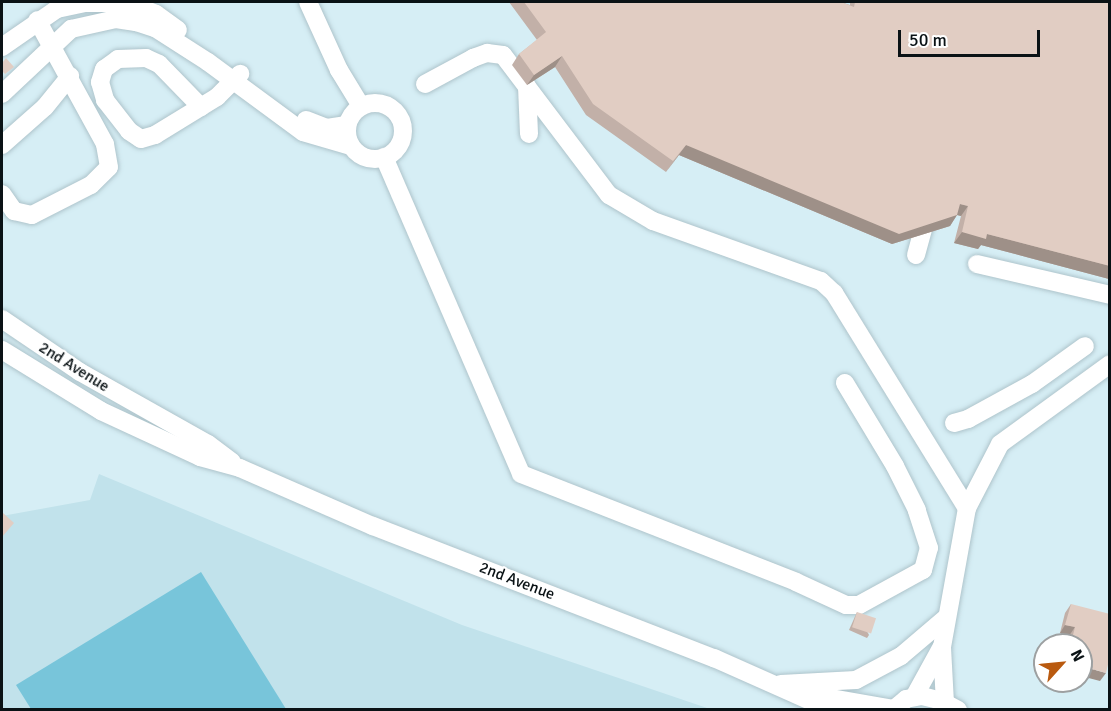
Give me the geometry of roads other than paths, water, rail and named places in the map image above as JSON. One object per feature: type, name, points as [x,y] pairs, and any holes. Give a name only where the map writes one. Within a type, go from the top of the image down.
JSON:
[{"type":"street","points":[[308,2],[339,70],[361,106]]},
{"type":"street","points":[[2,47],[37,20],[57,9],[86,3],[129,3],[156,14],[237,77],[303,132],[351,146],[369,159],[384,157],[400,142],[401,120],[384,104],[361,106],[347,125],[327,128],[310,122],[237,77],[155,28],[136,22],[116,20],[82,25],[53,44],[2,94]]},
{"type":"street","points":[[2,194],[14,211],[32,214],[91,185],[109,167],[105,144],[53,44],[37,20]]},
{"type":"street","points":[[425,84],[487,53],[504,55],[529,72],[587,169],[609,195],[632,211],[691,236],[821,281],[834,293],[967,508]]},
{"type":"street","points":[[201,106],[159,64],[146,58],[118,59],[104,69],[100,82],[105,100],[129,131],[141,139],[201,106],[237,77]]},
{"type":"street","points":[[529,72],[529,134]]},
{"type":"street","points":[[2,145],[45,107],[70,76]]},
{"type":"street","points":[[347,125],[351,146]]},
{"type":"street","points":[[384,157],[521,474],[796,582],[846,605],[859,605],[923,570],[929,548],[917,510],[895,466],[845,383]]},
{"type":"street","points":[[916,255],[931,198]]},
{"type":"street","points":[[977,264],[1110,295]]},
{"type":"street","name":"2nd Avenue","points":[[2,319],[80,372],[208,444],[240,468]]},
{"type":"street","points":[[954,423],[968,419],[1032,384],[1085,346]]},
{"type":"street","name":"2nd Avenue","points":[[2,350],[69,393],[200,457],[240,468],[373,526],[776,684],[831,710]]},
{"type":"street","points":[[951,707],[942,646],[967,508],[1000,444],[1110,364]]},
{"type":"street","points":[[69,393],[80,372]]},
{"type":"street","points":[[776,684],[856,680],[892,663],[947,617]]},
{"type":"street","points":[[914,697],[942,646]]},
{"type":"street","name":"2nd Avenue","points":[[795,692],[893,709]]},
{"type":"street","points":[[893,709],[914,697],[930,697],[951,707]]}]
